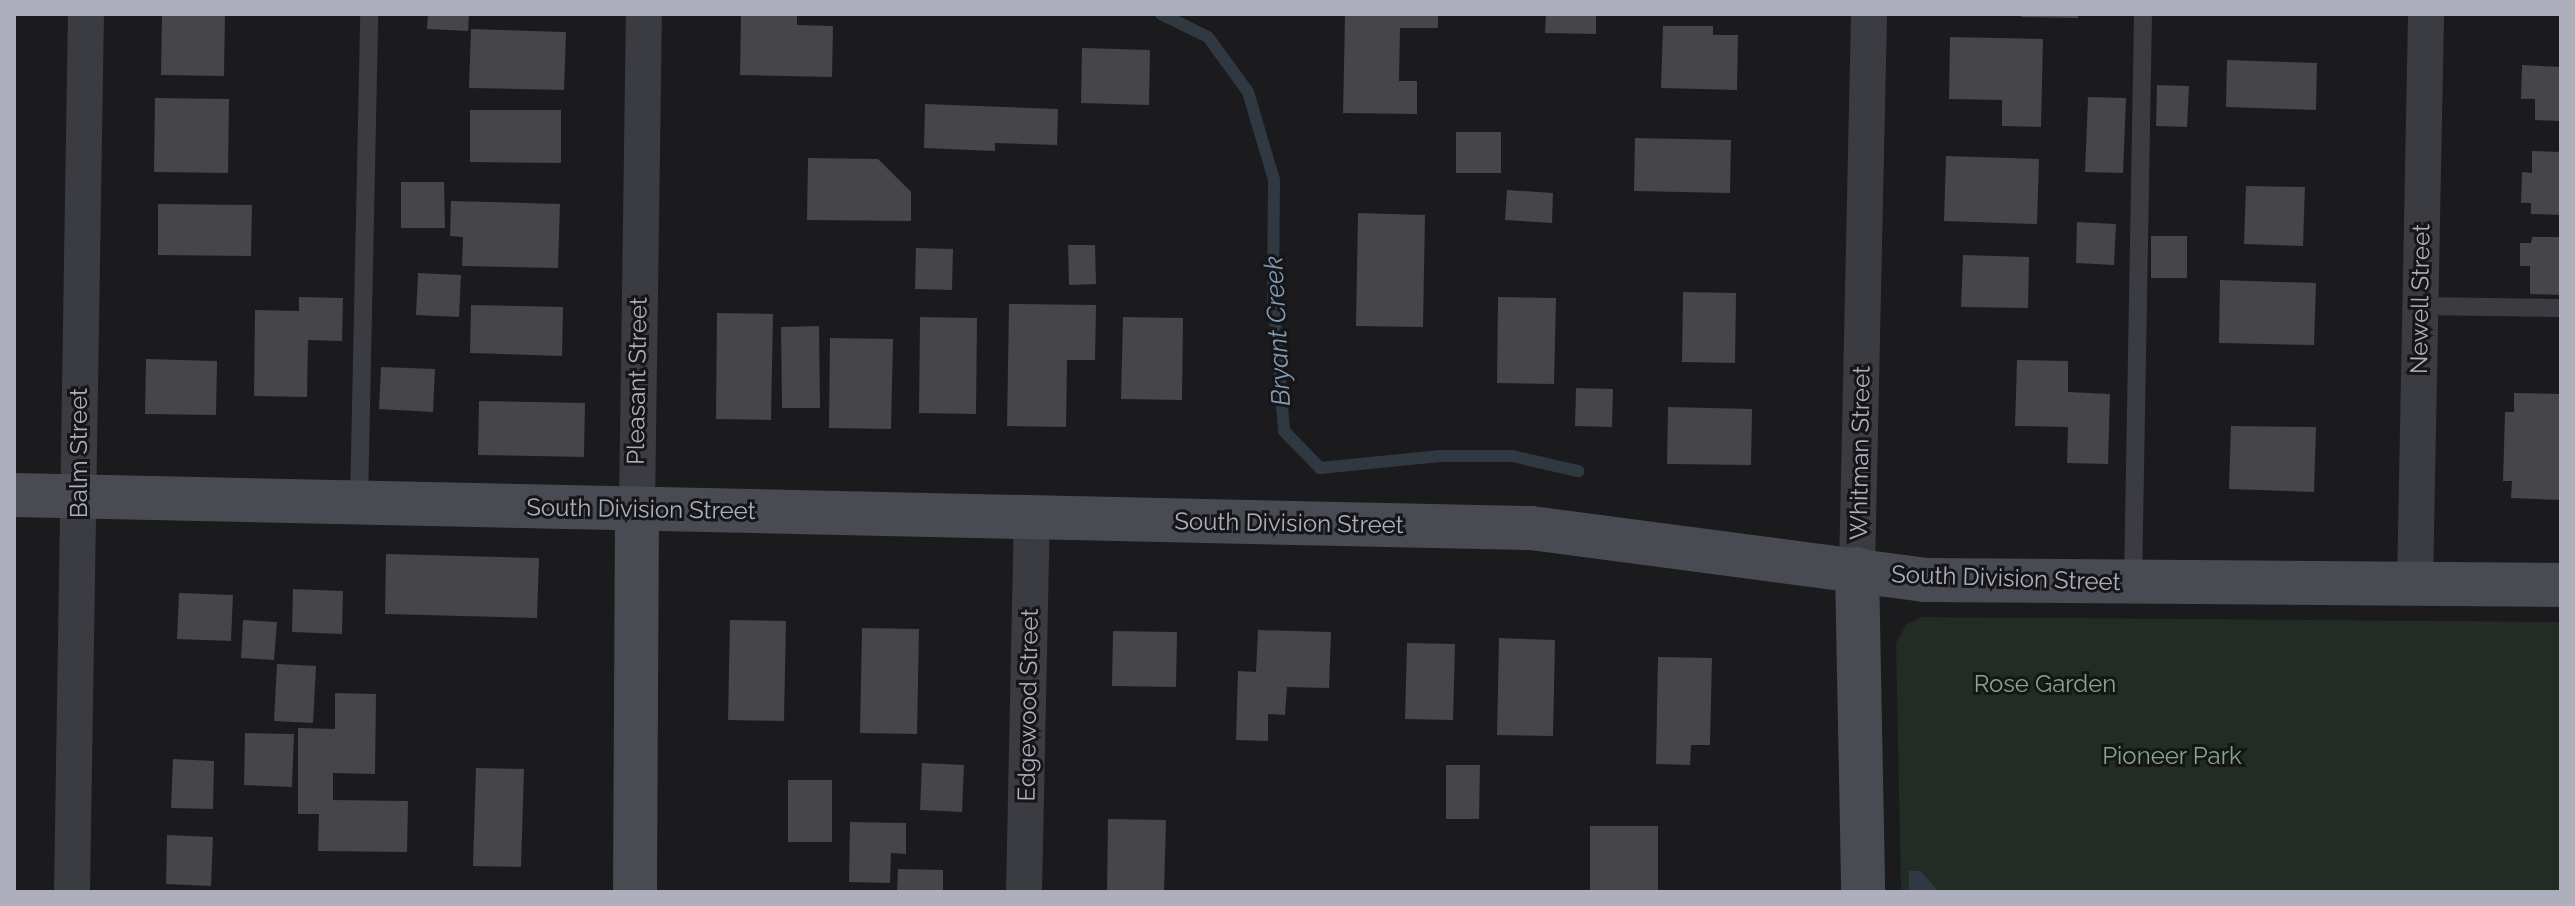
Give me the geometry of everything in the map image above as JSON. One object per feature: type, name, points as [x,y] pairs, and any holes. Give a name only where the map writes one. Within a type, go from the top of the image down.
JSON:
[{"type":"street","name":"Balm Street","points":[[72,892],[80,599],[77,497],[86,14]]},
{"type":"street","name":"Pleasant Street","points":[[635,892],[644,14]]},
{"type":"street","name":"Whitman Street","points":[[1863,892],[1857,569],[1869,14]]},
{"type":"street","name":"Newell Street","points":[[2415,584],[2426,14]]},
{"type":"street","name":"South Division Street","points":[[14,495],[1531,528],[1925,580],[2561,585]]},
{"type":"street","name":"Edgewood Street","points":[[1024,892],[1032,517]]},
{"type":"lane","points":[[359,503],[369,14]]},
{"type":"lane","points":[[2133,582],[2143,14]]},
{"type":"lane","points":[[2420,306],[2561,308]]},
{"type":"green space","name":"Pioneer Park","points":[[1920,617],[2561,622],[2561,892],[1901,892],[1896,643],[1906,625]]},
{"type":"shaded area","points":[[1909,871],[1921,871],[1939,892],[1909,892]]},
{"type":"building","points":[[162,14],[225,14],[224,76],[161,75]]},
{"type":"building","points":[[428,14],[469,14],[468,31],[427,29]]},
{"type":"building","points":[[741,14],[797,14],[797,25],[833,26],[832,77],[740,75]]},
{"type":"building","points":[[1345,14],[1438,14],[1438,28],[1400,28],[1399,81],[1417,81],[1417,114],[1343,113]]},
{"type":"building","points":[[1546,14],[1596,14],[1596,34],[1545,33]]},
{"type":"building","points":[[2021,14],[2078,14],[2078,18],[2021,17]]},
{"type":"building","points":[[1663,26],[1713,26],[1713,35],[1738,35],[1737,90],[1661,88]]},
{"type":"building","points":[[471,29],[566,32],[564,90],[469,88]]},
{"type":"building","points":[[1950,37],[2043,39],[2041,127],[2002,126],[2002,100],[1949,99]]},
{"type":"building","points":[[1082,48],[1150,50],[1149,105],[1081,103]]},
{"type":"building","points":[[2227,60],[2317,63],[2316,110],[2226,107]]},
{"type":"building","points":[[2522,65],[2561,67],[2561,121],[2535,120],[2535,99],[2521,99]]},
{"type":"building","points":[[2157,85],[2189,86],[2187,127],[2156,126]]},
{"type":"building","points":[[2088,97],[2126,98],[2123,173],[2085,172]]},
{"type":"building","points":[[155,98],[229,99],[228,173],[154,172]]},
{"type":"building","points":[[925,104],[1058,109],[1057,145],[995,143],[995,151],[924,148]]},
{"type":"building","points":[[470,110],[561,110],[561,163],[470,162]]},
{"type":"building","points":[[1456,132],[1501,132],[1501,173],[1456,173]]},
{"type":"building","points":[[1635,138],[1731,140],[1730,193],[1634,191]]},
{"type":"building","points":[[2532,151],[2561,152],[2561,215],[2531,214],[2531,203],[2521,203],[2522,172],[2532,173]]},
{"type":"building","points":[[1946,156],[2039,159],[2037,224],[1944,221]]},
{"type":"building","points":[[808,158],[878,159],[911,192],[911,221],[807,220]]},
{"type":"building","points":[[401,182],[444,182],[445,228],[401,228]]},
{"type":"building","points":[[2246,186],[2305,187],[2303,246],[2244,244]]},
{"type":"building","points":[[1507,190],[1553,193],[1552,223],[1505,220]]},
{"type":"building","points":[[451,201],[560,204],[558,268],[462,266],[463,237],[450,236]]},
{"type":"building","points":[[158,204],[252,205],[251,256],[158,255]]},
{"type":"building","points":[[1358,213],[1425,215],[1423,327],[1356,326]]},
{"type":"building","points":[[2077,222],[2116,224],[2114,265],[2076,263]]},
{"type":"building","points":[[2151,236],[2187,236],[2187,278],[2151,278]]},
{"type":"building","points":[[2532,237],[2561,237],[2561,295],[2530,294],[2530,266],[2520,266],[2520,243],[2531,243]]},
{"type":"building","points":[[1068,245],[1095,245],[1096,284],[1069,285]]},
{"type":"building","points":[[916,248],[953,249],[952,290],[915,289]]},
{"type":"building","points":[[1963,255],[2029,257],[2028,308],[1961,307]]},
{"type":"building","points":[[418,273],[461,275],[459,317],[416,315]]},
{"type":"building","points":[[2220,280],[2316,283],[2314,345],[2219,343]]},
{"type":"building","points":[[1683,292],[1736,293],[1735,363],[1682,362]]},
{"type":"building","points":[[299,297],[343,298],[342,341],[308,340],[307,397],[254,396],[255,310],[299,311]]},
{"type":"building","points":[[1498,297],[1556,298],[1554,384],[1497,383]]},
{"type":"building","points":[[1009,304],[1096,305],[1095,360],[1067,360],[1066,427],[1007,426]]},
{"type":"building","points":[[471,305],[563,307],[562,356],[470,353]]},
{"type":"building","points":[[717,313],[773,314],[771,420],[716,419]]},
{"type":"building","points":[[920,317],[977,318],[976,414],[919,413]]},
{"type":"building","points":[[1123,317],[1183,318],[1182,400],[1121,399]]},
{"type":"building","points":[[819,326],[820,408],[782,408],[781,327]]},
{"type":"building","points":[[830,338],[893,339],[891,429],[829,428]]},
{"type":"building","points":[[146,359],[217,361],[216,415],[145,414]]},
{"type":"building","points":[[2017,360],[2068,361],[2068,392],[2110,394],[2108,464],[2067,463],[2068,427],[2015,426]]},
{"type":"building","points":[[381,367],[435,369],[433,412],[379,409]]},
{"type":"building","points":[[1576,388],[1613,389],[1612,427],[1575,426]]},
{"type":"building","points":[[2514,393],[2561,394],[2561,500],[2511,498],[2512,481],[2503,481],[2505,412],[2514,412]]},
{"type":"building","points":[[479,401],[585,403],[584,457],[478,455]]},
{"type":"building","points":[[1668,407],[1752,409],[1751,465],[1667,464]]},
{"type":"building","points":[[2231,426],[2316,427],[2314,492],[2229,489]]},
{"type":"building","points":[[386,554],[539,558],[537,618],[385,614]]},
{"type":"building","points":[[293,589],[343,591],[342,634],[292,632]]},
{"type":"building","points":[[179,593],[233,595],[231,641],[177,639]]},
{"type":"building","points":[[243,620],[277,622],[274,660],[241,658]]},
{"type":"building","points":[[730,620],[786,621],[784,721],[728,720]]},
{"type":"building","points":[[862,628],[919,629],[917,734],[860,733]]},
{"type":"building","points":[[1258,630],[1331,632],[1329,688],[1287,687],[1285,715],[1268,714],[1268,741],[1236,740],[1238,671],[1256,672]]},
{"type":"building","points":[[1113,631],[1177,632],[1176,687],[1112,686]]},
{"type":"building","points":[[1499,638],[1555,640],[1553,736],[1497,735]]},
{"type":"building","points":[[1407,643],[1455,644],[1453,720],[1405,719]]},
{"type":"building","points":[[1658,657],[1712,658],[1710,745],[1691,745],[1690,765],[1656,764]]},
{"type":"building","points":[[277,664],[316,666],[313,723],[274,721]]},
{"type":"building","points":[[335,693],[376,694],[375,774],[333,773],[333,800],[408,801],[407,852],[318,851],[319,814],[298,814],[298,728],[335,729]]},
{"type":"building","points":[[245,733],[294,734],[292,787],[244,785]]},
{"type":"building","points":[[173,759],[214,761],[213,809],[171,808]]},
{"type":"building","points":[[922,763],[964,765],[962,812],[920,810]]},
{"type":"building","points":[[1446,765],[1480,765],[1479,819],[1446,819]]},
{"type":"building","points":[[476,768],[524,769],[521,867],[473,866]]},
{"type":"building","points":[[788,780],[832,780],[832,842],[788,842]]},
{"type":"building","points":[[1108,819],[1166,820],[1164,892],[1107,892]]},
{"type":"building","points":[[850,822],[906,823],[906,854],[891,853],[890,883],[849,882]]},
{"type":"building","points":[[1590,826],[1658,826],[1658,892],[1590,892]]},
{"type":"building","points":[[167,835],[213,837],[211,886],[166,884]]},
{"type":"building","points":[[898,869],[943,870],[943,892],[897,892]]},
{"type":"waterway","name":"Bryant Creek","points":[[1161,14],[1208,37],[1248,92],[1274,180],[1273,296],[1284,431],[1320,468],[1440,456],[1512,456],[1578,471]]},
{"type":"park label","name":"Rose Garden","points":[[2045,684]]}]
